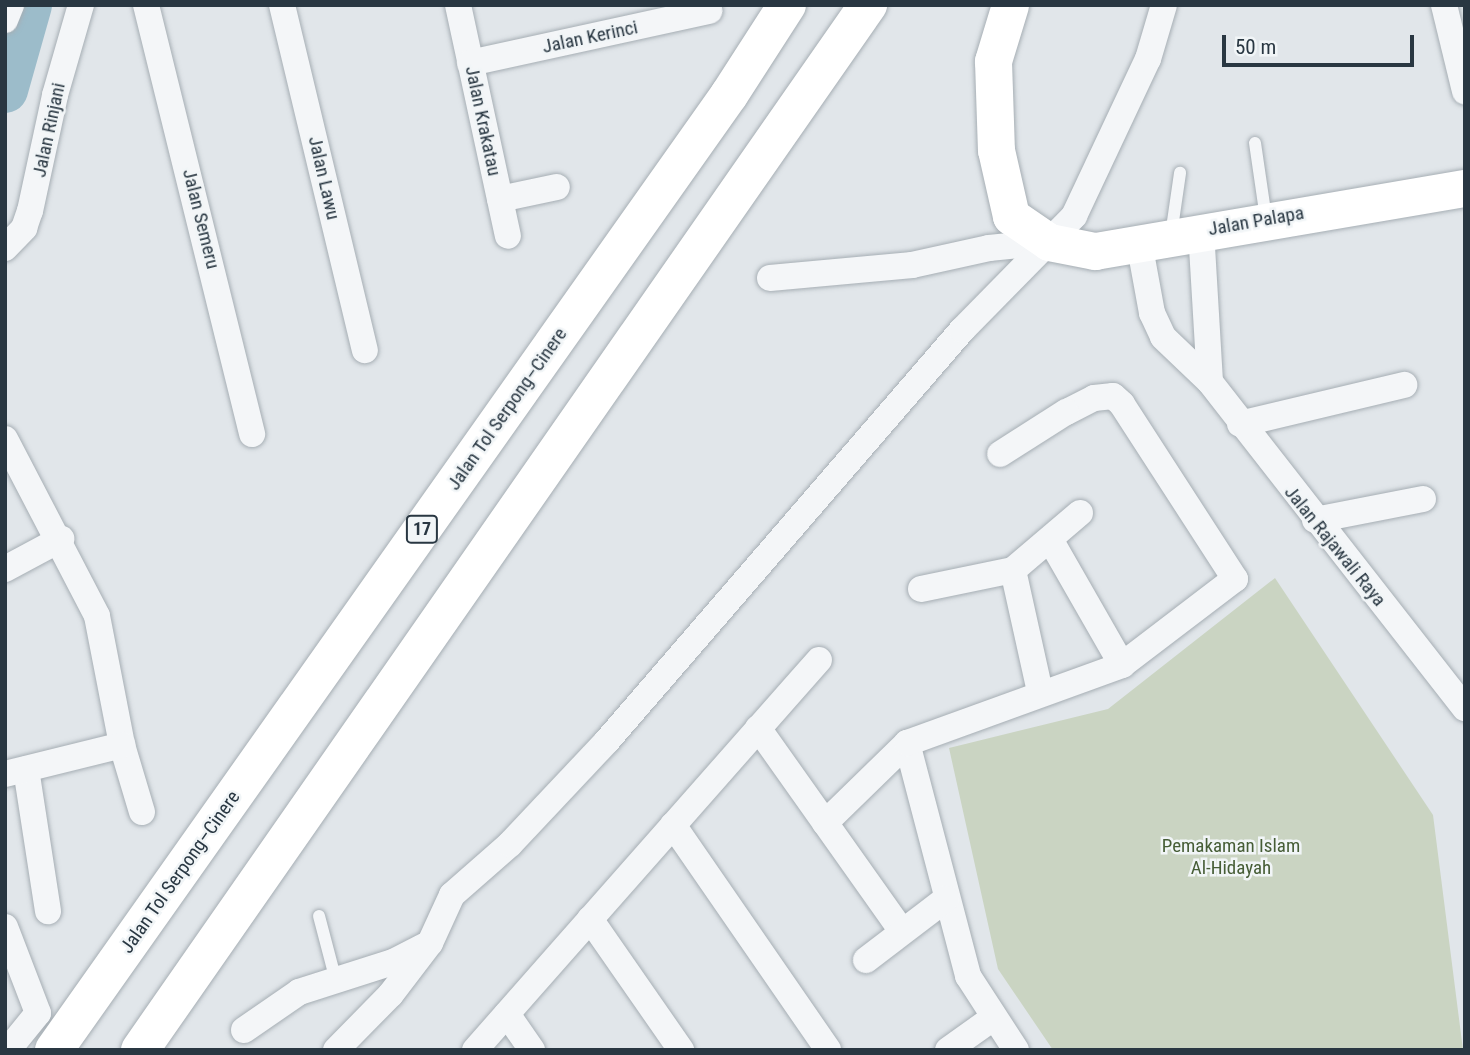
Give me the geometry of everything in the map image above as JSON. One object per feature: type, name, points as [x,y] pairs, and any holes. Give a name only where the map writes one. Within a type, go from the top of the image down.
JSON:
[{"type":"highway","name":"Jalan Tol Serpong–Cinere","points":[[54,1050],[729,95],[787,5]]},
{"type":"highway","points":[[140,1050],[868,5]]},
{"type":"street","points":[[5,20],[10,5]]},
{"type":"street","name":"Jalan Rinjani","points":[[5,248],[24,228],[34,202],[55,95],[81,5]]},
{"type":"street","name":"Jalan Semeru","points":[[146,5],[252,434]]},
{"type":"street","name":"Jalan Lawu","points":[[282,5],[365,350]]},
{"type":"street","name":"Jalan Krakatau","points":[[457,5],[508,236]]},
{"type":"street","points":[[1010,5],[992,61],[996,150],[1011,216],[1049,242]]},
{"type":"street","points":[[336,1050],[391,994],[430,943],[452,895],[510,844],[607,741],[962,330],[1074,216],[1148,59],[1164,5]]},
{"type":"street","points":[[1444,5],[1465,91]]},
{"type":"street","name":"Jalan Kerinci","points":[[470,63],[709,11]]},
{"type":"street","points":[[500,199],[557,187]]},
{"type":"street","name":"Jalan Palapa","points":[[1049,242],[1095,251],[1266,218],[1465,188]]},
{"type":"street","points":[[1170,236],[1208,340],[1210,382]]},
{"type":"street","name":"Jalan Rajawali Raya","points":[[1170,236],[1156,326],[1210,382],[1315,520],[1465,708]]},
{"type":"street","points":[[770,278],[912,265],[989,248],[1049,242]]},
{"type":"street","points":[[1177,350],[1208,340]]},
{"type":"street","points":[[1240,424],[1404,385]]},
{"type":"street","points":[[825,823],[906,743],[1040,692],[1122,665],[1233,583],[1236,574],[1113,396],[1094,398],[1066,412],[1000,454]]},
{"type":"street","points":[[5,439],[61,539],[97,615],[122,745],[142,812]]},
{"type":"street","points":[[1315,520],[1423,499]]},
{"type":"street","points":[[921,589],[1013,570],[1051,541],[1080,513]]},
{"type":"street","points":[[5,569],[61,539]]},
{"type":"street","points":[[1051,541],[1122,665]]},
{"type":"street","points":[[1013,570],[1040,692]]},
{"type":"street","points":[[475,1050],[819,660]]},
{"type":"street","points":[[758,728],[901,930]]},
{"type":"street","points":[[906,743],[968,976],[1016,1050]]},
{"type":"street","points":[[48,911],[16,771],[122,745]]},
{"type":"street","points":[[673,825],[828,1050]]},
{"type":"street","points":[[866,960],[901,930],[946,899]]},
{"type":"street","points":[[590,919],[681,1050]]},
{"type":"street","points":[[5,927],[38,1013],[8,1050]]},
{"type":"street","points":[[244,1030],[299,992],[335,977],[393,962],[430,943]]},
{"type":"street","points":[[507,1014],[532,1050]]},
{"type":"street","points":[[948,1050],[993,1018]]},
{"type":"lane","points":[[1255,143],[1266,218]]},
{"type":"lane","points":[[1170,236],[1180,173]]},
{"type":"lane","points":[[319,916],[335,977]]},
{"type":"green space","name":"Pemakaman Islam Al-Hidayah","points":[[1275,578],[1433,815],[1463,1050],[1053,1050],[998,969],[949,748],[1108,709]]},
{"type":"waterway","points":[[5,90],[29,5]]}]
